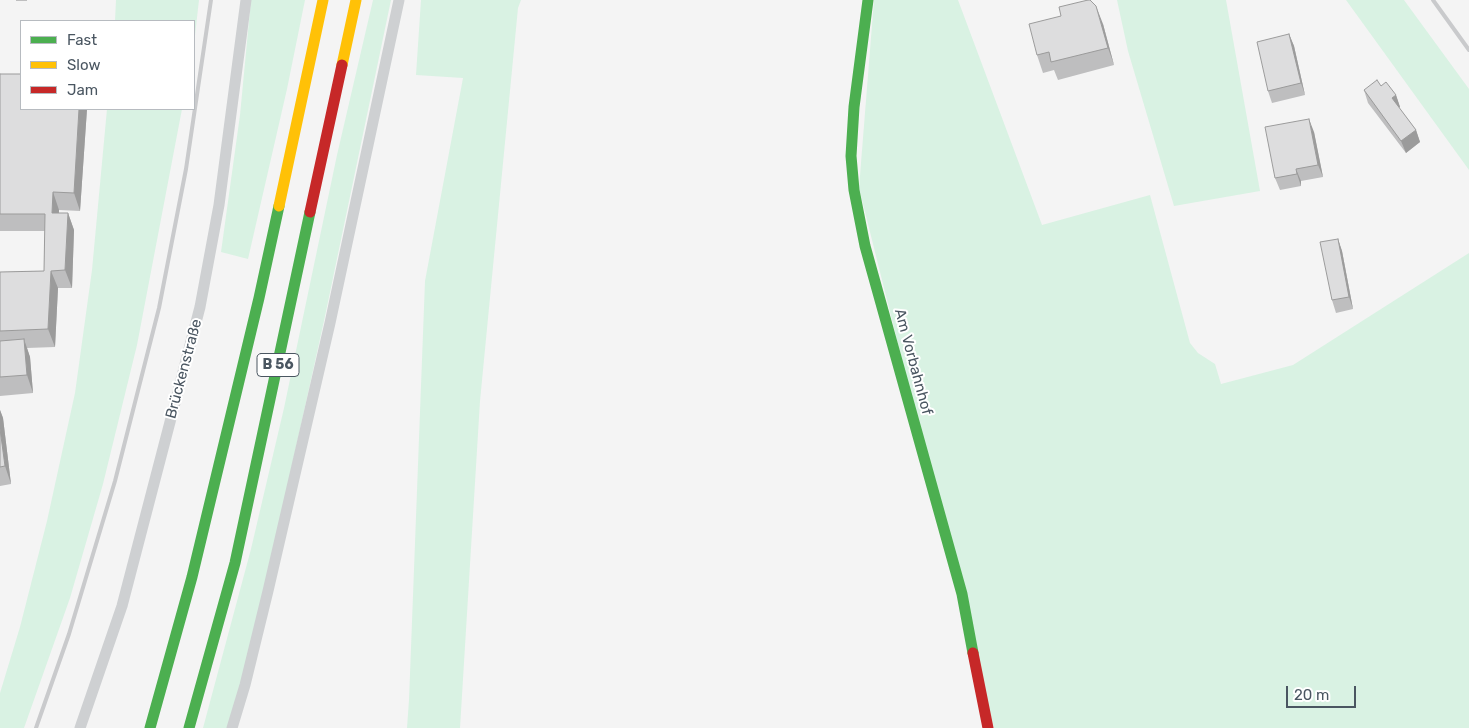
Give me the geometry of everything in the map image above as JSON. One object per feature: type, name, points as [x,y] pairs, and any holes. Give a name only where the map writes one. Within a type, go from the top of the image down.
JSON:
[{"type":"main road","name":"B 56","points":[[150,728],[192,577],[257,308],[323,0]]},
{"type":"main road","name":"B 56","points":[[189,728],[235,563],[356,0]]},
{"type":"main road","name":"Am Vorbahnhof","points":[[868,0],[854,107],[851,156],[854,190],[865,246],[962,594],[988,728]]},
{"type":"lane","name":"Brückenstraße","points":[[80,728],[122,606],[200,308],[219,205],[246,0]]},
{"type":"lane","points":[[232,728],[268,591],[330,322],[399,0]]},
{"type":"green space","points":[[116,0],[199,0],[195,35],[195,20],[115,20]]},
{"type":"green space","points":[[251,0],[305,0],[287,89],[248,259],[221,252],[240,115]]},
{"type":"green space","points":[[373,0],[391,0],[324,321],[264,592],[241,684],[227,728],[203,728],[251,549],[284,408],[337,155]]},
{"type":"green space","points":[[421,0],[521,0],[518,8],[480,401],[460,728],[407,728],[425,281],[463,78],[416,75]]},
{"type":"green space","points":[[874,0],[958,0],[1042,225],[1150,195],[1190,343],[1198,353],[1215,364],[1221,384],[1293,365],[1469,253],[1469,728],[994,728],[859,188]]},
{"type":"green space","points":[[1117,0],[1226,0],[1260,191],[1174,206],[1128,51]]},
{"type":"green space","points":[[1346,0],[1404,0],[1469,89],[1469,170]]},
{"type":"green space","points":[[107,110],[182,110],[137,345],[103,484],[70,598],[24,728],[0,728],[0,693],[20,627],[47,521],[75,393],[92,270]]},
{"type":"building","points":[[1088,0],[1096,6],[1108,48],[1051,62],[1049,52],[1037,55],[1029,24],[1061,16],[1059,7]]},
{"type":"building","points":[[1289,34],[1301,83],[1268,91],[1257,42]]},
{"type":"building","points":[[0,74],[20,74],[20,110],[79,110],[74,193],[53,192],[52,213],[68,213],[65,270],[51,271],[48,329],[0,331],[0,272],[44,271],[45,214],[0,214]]},
{"type":"building","points":[[1377,80],[1381,86],[1386,82],[1396,95],[1392,98],[1416,130],[1401,141],[1364,90]]},
{"type":"building","points":[[1309,119],[1318,165],[1296,169],[1297,174],[1275,178],[1265,127]]},
{"type":"building","points":[[1338,239],[1349,297],[1332,300],[1320,242]]},
{"type":"building","points":[[24,339],[27,375],[0,377],[0,341]]},
{"type":"building","points":[[0,429],[5,466],[0,467]]},
{"type":"railway","points":[[195,108],[211,0]]},
{"type":"railway","points":[[1433,0],[1469,50]]},
{"type":"railway","points":[[36,728],[69,634],[115,481],[159,308],[186,169],[195,110]]},
{"type":"traffic: fast","points":[[868,0],[854,107],[851,156],[854,190],[865,246],[962,594],[973,653]]},
{"type":"traffic: fast","points":[[150,728],[192,577],[259,298],[279,206]]},
{"type":"traffic: fast","points":[[189,728],[235,563],[310,212]]},
{"type":"traffic: slow","points":[[279,206],[323,0]]},
{"type":"traffic: slow","points":[[342,65],[356,0]]},
{"type":"traffic: jam","points":[[310,212],[342,65]]},
{"type":"traffic: jam","points":[[973,653],[988,728]]}]
